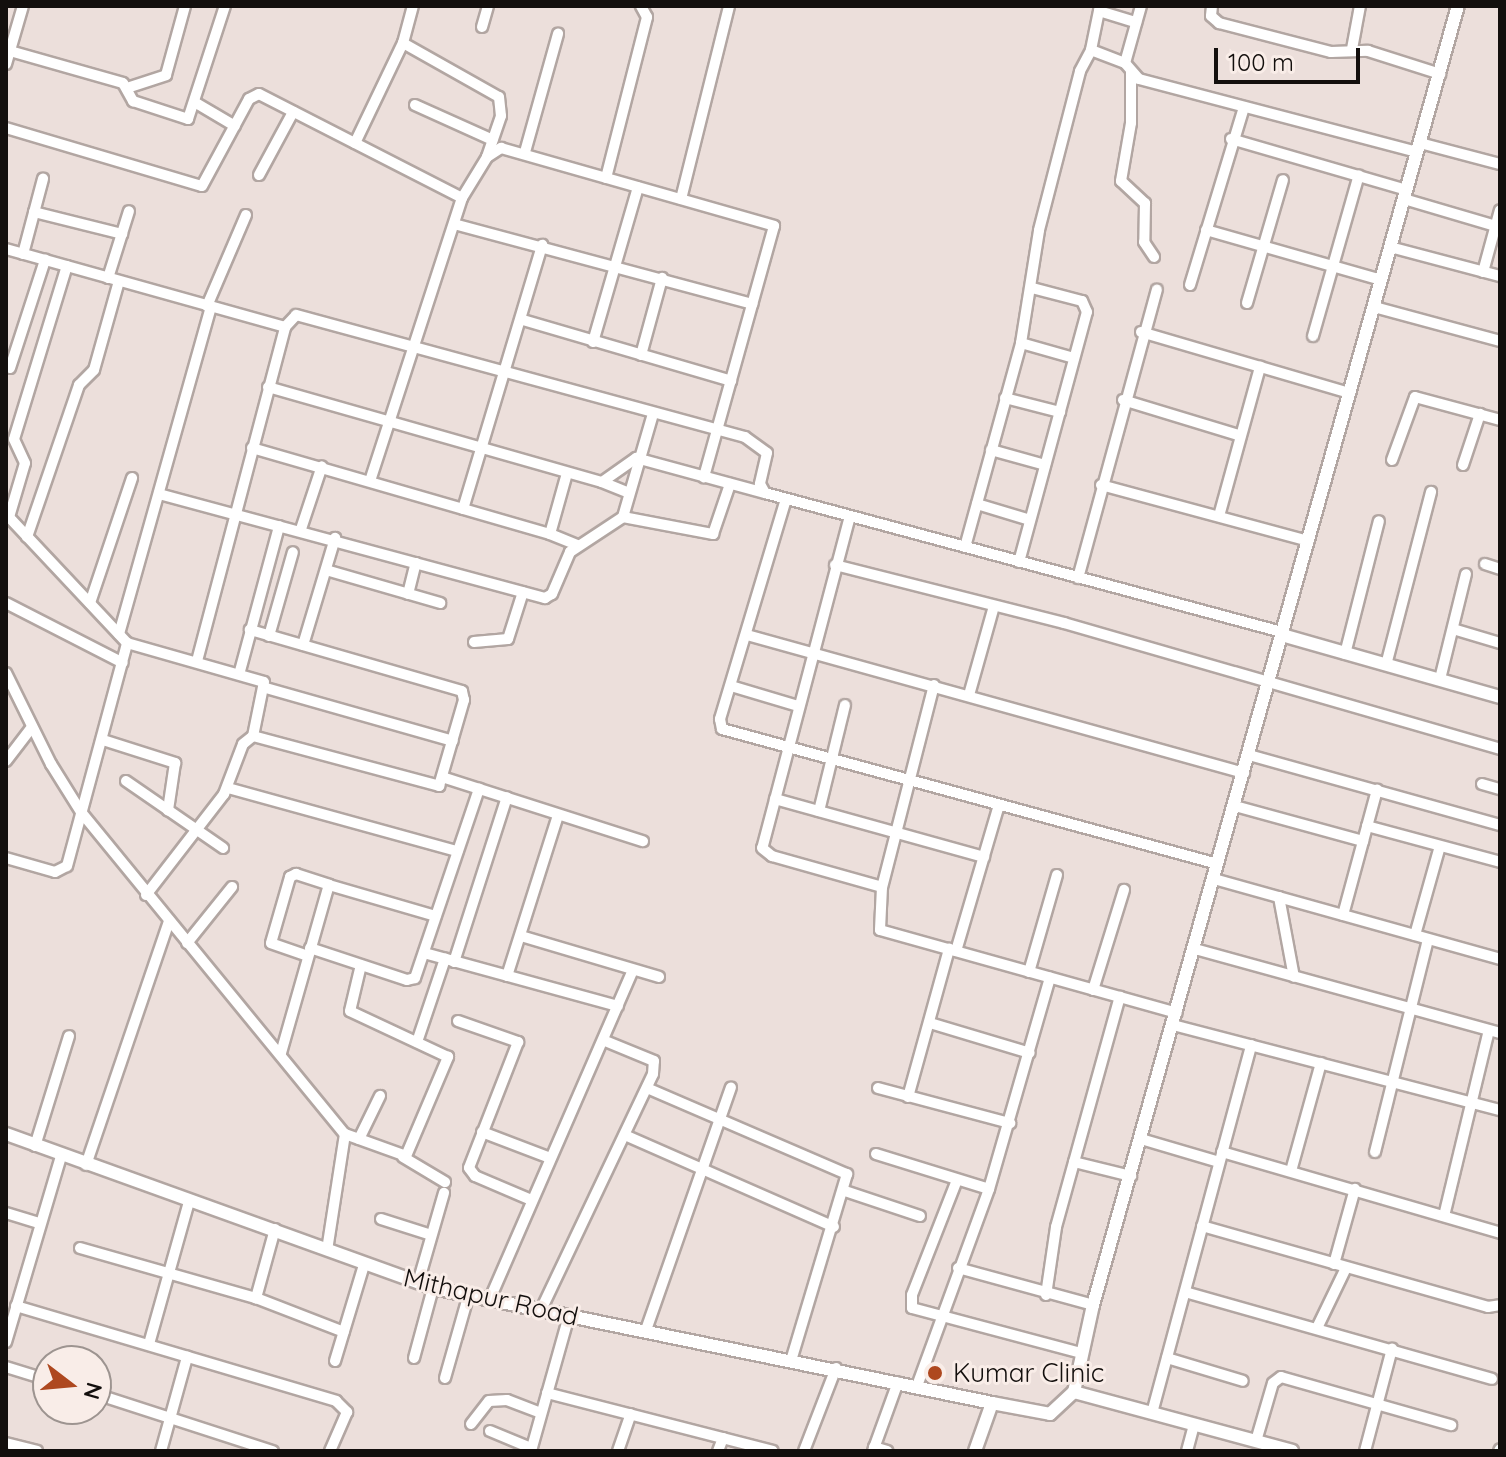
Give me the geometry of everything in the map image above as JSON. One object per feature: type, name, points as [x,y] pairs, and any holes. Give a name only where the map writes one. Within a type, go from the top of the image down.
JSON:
[{"type":"street","points":[[6,64],[23,6]]},
{"type":"street","points":[[10,51],[130,87],[166,75],[185,6]]},
{"type":"street","points":[[130,87],[133,101],[184,119],[191,117],[225,6]]},
{"type":"street","points":[[355,143],[403,43],[413,6]]},
{"type":"street","points":[[482,27],[488,6]]},
{"type":"street","points":[[606,178],[647,17],[641,6]]},
{"type":"street","points":[[681,199],[729,6]]},
{"type":"street","points":[[1141,6],[1128,68],[1131,123],[1121,181],[1145,203],[1144,242],[1154,257]]},
{"type":"street","points":[[1212,6],[1215,22],[1331,52],[1352,49],[1440,74]]},
{"type":"street","points":[[1352,49],[1360,6]]},
{"type":"street","points":[[1292,1451],[1074,1392],[1093,1305],[1458,6]]},
{"type":"street","points":[[965,547],[1021,343],[1039,230],[1080,71],[1091,50],[1100,8],[1136,22]]},
{"type":"street","points":[[525,152],[558,34]]},
{"type":"street","points":[[370,481],[462,198],[487,157],[501,116],[494,91],[403,43]]},
{"type":"street","points":[[1091,50],[1128,68],[1145,82],[1419,148],[1500,164]]},
{"type":"street","points":[[6,128],[194,187],[207,183],[235,126],[256,94],[462,198]]},
{"type":"street","points":[[196,103],[235,126]]},
{"type":"street","points":[[415,105],[493,140]]},
{"type":"street","points":[[1190,285],[1231,139],[1244,107]]},
{"type":"street","points":[[259,175],[293,112]]},
{"type":"street","points":[[1231,139],[1359,175],[1405,195],[1496,226]]},
{"type":"street","points":[[487,157],[501,148],[525,152],[774,226],[704,477]]},
{"type":"street","points":[[1313,336],[1359,175]]},
{"type":"street","points":[[23,254],[43,179]]},
{"type":"street","points":[[1247,303],[1283,180]]},
{"type":"street","points":[[593,342],[638,187]]},
{"type":"street","points":[[1483,272],[1500,210]]},
{"type":"street","points":[[27,537],[79,385],[96,362],[129,211]]},
{"type":"street","points":[[34,212],[122,234]]},
{"type":"street","points":[[119,634],[209,307],[246,215]]},
{"type":"street","points":[[454,224],[542,245],[752,304]]},
{"type":"street","points":[[1206,230],[1381,280]]},
{"type":"street","points":[[463,509],[503,374],[523,320],[542,245]]},
{"type":"street","points":[[1390,247],[1500,276]]},
{"type":"street","points":[[6,251],[285,327]]},
{"type":"street","points":[[10,368],[45,260]]},
{"type":"street","points":[[67,266],[14,439],[25,463],[7,516],[127,643],[240,671],[261,679],[266,688],[253,736],[243,744],[228,788],[193,828],[146,895]]},
{"type":"street","points":[[641,355],[662,278]]},
{"type":"street","points":[[1019,562],[1074,358],[1085,304],[1032,288]]},
{"type":"street","points":[[1078,578],[1141,332],[1157,290]]},
{"type":"street","points":[[1374,307],[1500,341]]},
{"type":"street","points":[[197,661],[285,327],[296,315],[717,431],[764,449],[760,484],[765,493]]},
{"type":"street","points":[[523,320],[731,381]]},
{"type":"street","points":[[1141,332],[1350,393]]},
{"type":"street","points":[[1021,343],[1074,358]]},
{"type":"street","points":[[1219,516],[1238,435],[1260,367]]},
{"type":"street","points":[[268,387],[602,482],[629,493]]},
{"type":"street","points":[[1005,398],[1060,412]]},
{"type":"street","points":[[1392,460],[1412,398],[1500,420]]},
{"type":"street","points":[[1123,400],[1238,435]]},
{"type":"street","points":[[623,517],[636,458],[653,414]]},
{"type":"street","points":[[1463,465],[1480,414]]},
{"type":"street","points":[[252,448],[550,534],[577,545]]},
{"type":"street","points":[[991,450],[1045,465]]},
{"type":"street","points":[[636,458],[1282,633],[1345,654],[1500,697]]},
{"type":"street","points":[[602,482],[636,458]]},
{"type":"street","points":[[301,529],[322,466]]},
{"type":"street","points":[[550,534],[567,473]]},
{"type":"street","points":[[90,603],[132,478]]},
{"type":"street","points":[[159,494],[335,538],[523,592],[550,596],[577,545],[623,517],[713,534],[730,484]]},
{"type":"street","points":[[1101,485],[1309,541]]},
{"type":"street","points":[[1386,665],[1431,492]]},
{"type":"street","points":[[786,499],[731,686],[722,729],[1218,864]]},
{"type":"street","points":[[977,504],[1030,520]]},
{"type":"street","points":[[850,516],[812,651],[764,852],[882,887]]},
{"type":"street","points":[[1345,654],[1379,521]]},
{"type":"street","points":[[240,671],[279,526]]},
{"type":"street","points":[[303,645],[335,538]]},
{"type":"street","points":[[269,636],[293,552]]},
{"type":"street","points":[[408,594],[416,563]]},
{"type":"street","points":[[1485,564],[1500,569]]},
{"type":"street","points":[[835,565],[994,606],[1268,686],[1500,749]]},
{"type":"street","points":[[326,570],[440,603]]},
{"type":"street","points":[[1440,679],[1466,574]]},
{"type":"street","points":[[474,642],[508,639],[523,592]]},
{"type":"street","points":[[6,603],[123,663]]},
{"type":"street","points":[[969,695],[994,606]]},
{"type":"street","points":[[1453,629],[1500,643]]},
{"type":"street","points":[[250,630],[462,691],[453,741],[442,777],[433,787],[253,736]]},
{"type":"street","points":[[747,635],[1244,773]]},
{"type":"street","points":[[6,858],[62,870],[103,740],[127,643]]},
{"type":"street","points":[[6,673],[10,690],[81,812],[345,1134],[403,1157],[444,1187],[418,1283]]},
{"type":"street","points":[[934,685],[907,777],[882,887],[880,930],[1120,997],[1251,1045],[1500,1110]]},
{"type":"street","points":[[731,686],[798,706]]},
{"type":"street","points":[[266,688],[453,741]]},
{"type":"street","points":[[819,811],[845,705]]},
{"type":"street","points":[[6,761],[32,727]]},
{"type":"street","points":[[103,740],[175,763],[168,810]]},
{"type":"street","points":[[1249,755],[1500,825]]},
{"type":"street","points":[[442,777],[643,841]]},
{"type":"street","points":[[126,781],[223,848]]},
{"type":"street","points":[[1482,784],[1500,789]]},
{"type":"street","points":[[228,788],[457,851]]},
{"type":"street","points":[[436,916],[296,874],[290,877],[271,943],[411,981],[424,953],[479,789]]},
{"type":"street","points":[[1343,915],[1377,790]]},
{"type":"street","points":[[417,1042],[450,961],[507,797]]},
{"type":"street","points":[[775,799],[984,857]]},
{"type":"street","points":[[908,1097],[999,805]]},
{"type":"street","points":[[1235,806],[1363,841]]},
{"type":"street","points":[[507,976],[558,815]]},
{"type":"street","points":[[1367,826],[1500,862]]},
{"type":"street","points":[[1415,935],[1440,846]]},
{"type":"street","points":[[1029,972],[1057,875]]},
{"type":"street","points":[[1214,879],[1500,959]]},
{"type":"street","points":[[281,1053],[329,885]]},
{"type":"street","points":[[187,943],[232,887]]},
{"type":"street","points":[[1093,990],[1124,890]]},
{"type":"street","points":[[1279,897],[1294,977]]},
{"type":"street","points":[[86,1165],[169,921]]},
{"type":"street","points":[[521,936],[659,977]]},
{"type":"street","points":[[1375,1152],[1407,1009],[1428,939]]},
{"type":"street","points":[[1195,949],[1494,1031],[1471,1102],[1444,1216]]},
{"type":"street","points":[[424,953],[618,1006]]},
{"type":"street","points":[[361,965],[350,1011],[441,1051],[447,1062],[403,1157]]},
{"type":"street","points":[[489,1301],[529,1199],[605,1041],[633,970]]},
{"type":"street","points":[[917,1386],[989,1189],[1050,978]]},
{"type":"street","points":[[1046,1295],[1053,1240],[1120,997]]},
{"type":"street","points":[[458,1021],[518,1042],[470,1162],[471,1174],[529,1199]]},
{"type":"street","points":[[930,1023],[1030,1053]]},
{"type":"street","points":[[35,1146],[69,1036]]},
{"type":"street","points":[[540,1312],[627,1136],[647,1088],[654,1061],[605,1041]]},
{"type":"street","points":[[1152,1413],[1251,1045]]},
{"type":"street","points":[[1291,1171],[1321,1063]]},
{"type":"street","points":[[646,1330],[731,1087]]},
{"type":"street","points":[[647,1088],[843,1170],[849,1177],[791,1361]]},
{"type":"street","points":[[878,1088],[1010,1123]]},
{"type":"street","points":[[359,1139],[380,1096]]},
{"type":"street","points":[[482,1132],[550,1158]]},
{"type":"street","name":"Mithapur Road","points":[[6,1134],[189,1202],[275,1229],[364,1265],[468,1297],[836,1368],[1050,1414],[1074,1392]]},
{"type":"street","points":[[327,1250],[345,1134]]},
{"type":"street","points":[[627,1136],[834,1227]]},
{"type":"street","points":[[1141,1139],[1291,1171],[1500,1233]]},
{"type":"street","points":[[876,1154],[989,1189]]},
{"type":"street","points":[[6,1342],[38,1223],[61,1156]]},
{"type":"street","points":[[1074,1162],[1131,1176]]},
{"type":"street","points":[[957,1180],[911,1304],[923,1313],[942,1315],[1081,1353]]},
{"type":"street","points":[[1334,1264],[1355,1189]]},
{"type":"street","points":[[845,1191],[920,1216]]},
{"type":"street","points":[[149,1344],[189,1202]]},
{"type":"street","points":[[6,1213],[38,1223]]},
{"type":"street","points":[[381,1219],[431,1235]]},
{"type":"street","points":[[1202,1226],[1488,1307],[1500,1305]]},
{"type":"street","points":[[256,1298],[275,1229]]},
{"type":"street","points":[[80,1248],[256,1298],[344,1332]]},
{"type":"street","points":[[335,1361],[364,1265]]},
{"type":"street","points":[[958,1268],[1046,1295],[1093,1305]]},
{"type":"street","points":[[1317,1328],[1346,1268]]},
{"type":"street","points":[[414,1358],[433,1288]]},
{"type":"street","points":[[1185,1292],[1492,1379]]},
{"type":"street","points":[[445,1378],[468,1297]]},
{"type":"street","points":[[16,1306],[342,1405],[346,1417],[335,1450]]},
{"type":"street","points":[[490,1431],[531,1449],[569,1316]]},
{"type":"street","points":[[1365,1451],[1392,1349]]},
{"type":"street","points":[[161,1451],[187,1357]]},
{"type":"street","points":[[1167,1358],[1243,1381]]},
{"type":"street","points":[[6,1367],[32,1375]]},
{"type":"street","points":[[804,1451],[836,1368]]},
{"type":"street","points":[[1256,1441],[1273,1383],[1281,1377],[1451,1425]]},
{"type":"street","points":[[887,1451],[874,1449],[898,1382]]},
{"type":"street","points":[[547,1393],[773,1451]]},
{"type":"street","points":[[112,1398],[172,1414],[273,1451]]},
{"type":"street","points":[[471,1424],[489,1401],[507,1400],[541,1413]]},
{"type":"street","points":[[975,1451],[992,1403]]},
{"type":"street","points":[[618,1451],[631,1414]]},
{"type":"street","points":[[1187,1451],[1194,1424]]},
{"type":"street","points":[[718,1451],[723,1438]]},
{"type":"street","points":[[6,1443],[37,1451]]},
{"type":"place","name":"Kumar Clinic","points":[[935,1373]]}]
